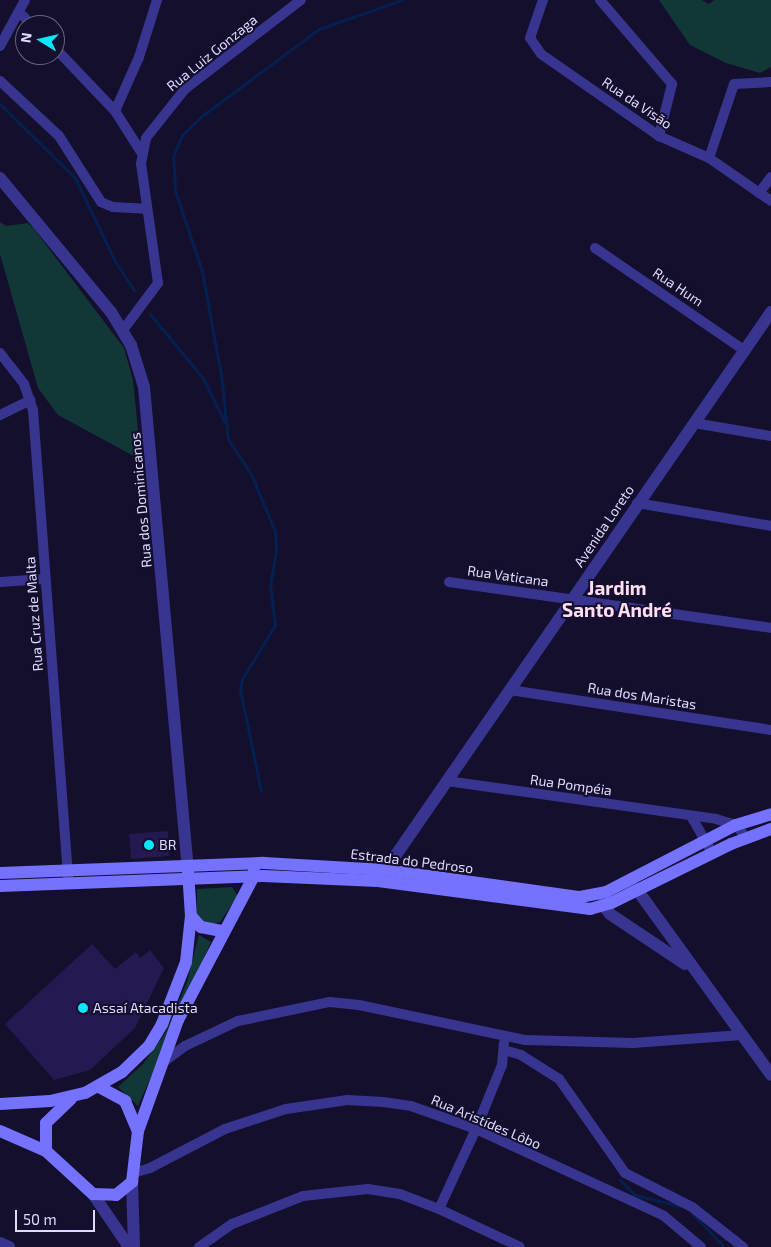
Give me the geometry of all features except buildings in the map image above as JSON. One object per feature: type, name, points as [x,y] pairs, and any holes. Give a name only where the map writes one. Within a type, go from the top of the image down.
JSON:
[{"type":"main road","name":"Estrada do Pedroso","points":[[0,874],[67,877],[254,870],[385,870],[570,897],[606,892],[736,825],[771,814]]},
{"type":"main road","name":"Estrada do Pedroso","points":[[254,870],[378,881],[569,909],[604,906],[746,838],[771,829]]},
{"type":"main road","points":[[0,1132],[46,1150],[93,1194],[116,1196],[132,1178],[138,1131],[161,1064],[190,991],[254,870]]},
{"type":"main road","points":[[0,1104],[71,1098],[99,1087],[139,1058],[160,1029],[185,967],[191,916],[188,872]]},
{"type":"main road","name":"Estrada do Pedroso","points":[[0,886],[67,877]]},
{"type":"main road","points":[[191,916],[205,928],[222,931]]},
{"type":"main road","points":[[99,1087],[125,1100],[138,1131]]},
{"type":"main road","points":[[46,1150],[46,1124],[71,1098]]},
{"type":"street","points":[[0,46],[21,14],[25,0]]},
{"type":"street","points":[[115,111],[139,57],[157,0]]},
{"type":"street","name":"Rua Luiz Gonzaga","points":[[141,152],[163,112],[185,88],[301,0]]},
{"type":"street","name":"Rua da Visão","points":[[543,0],[530,38],[542,54],[659,136],[709,158],[771,201]]},
{"type":"street","points":[[600,0],[672,84],[659,136]]},
{"type":"street","points":[[65,58],[115,111],[141,152],[146,208],[158,284],[123,330]]},
{"type":"street","points":[[0,81],[59,136],[101,202],[113,207],[146,208]]},
{"type":"street","points":[[709,158],[734,84],[771,82]]},
{"type":"street","points":[[759,193],[771,177]]},
{"type":"street","name":"Rua dos Dominicanos","points":[[0,178],[40,223],[123,330],[131,345],[147,401],[188,872]]},
{"type":"street","name":"Rua Hum","points":[[595,248],[744,350]]},
{"type":"street","name":"Avenida Loreto","points":[[378,881],[744,350],[765,329],[771,312]]},
{"type":"street","name":"Rua Cruz de Malta","points":[[0,353],[24,384],[31,400],[67,877]]},
{"type":"street","points":[[0,415],[31,400]]},
{"type":"street","points":[[694,423],[771,436]]},
{"type":"street","points":[[637,503],[771,526]]},
{"type":"street","points":[[0,582],[45,579]]},
{"type":"street","name":"Rua Vaticana","points":[[449,582],[771,628]]},
{"type":"street","name":"Rua dos Maristas","points":[[510,690],[771,730]]},
{"type":"street","name":"Rua Pompéia","points":[[446,781],[692,816],[736,825]]},
{"type":"street","points":[[692,816],[707,841],[712,854]]},
{"type":"street","points":[[736,825],[746,838]]},
{"type":"street","points":[[625,882],[638,891],[696,974],[771,1075]]},
{"type":"street","points":[[606,892],[604,906],[639,934],[696,974]]},
{"type":"street","points":[[639,934],[655,933],[662,924]]},
{"type":"street","points":[[161,1064],[185,1046],[238,1021],[330,1002],[359,1005],[505,1037],[633,1043],[742,1035]]},
{"type":"street","points":[[439,1209],[476,1129],[504,1050],[505,1037]]},
{"type":"street","points":[[504,1050],[521,1054],[559,1079],[625,1173],[692,1207],[736,1245]]},
{"type":"street","name":"Rua Aristídes Lôbo","points":[[132,1178],[238,1124],[320,1103],[383,1102],[411,1106],[476,1129],[679,1225],[701,1247]]},
{"type":"street","points":[[132,1178],[134,1247]]},
{"type":"street","points":[[199,1247],[246,1217],[311,1193],[368,1189],[400,1194],[439,1209],[520,1247]]},
{"type":"street","points":[[93,1194],[129,1247]]},
{"type":"street","points":[[0,1243],[10,1247]]},
{"type":"green space","points":[[659,0],[702,0],[709,4],[714,0],[771,0],[771,67],[760,73],[726,63],[690,45]]},
{"type":"green space","points":[[0,222],[6,226],[28,223],[34,229],[124,348],[133,380],[141,460],[58,415],[38,388],[0,254]]},
{"type":"green space","points":[[232,887],[238,896],[220,922],[208,925],[197,917],[197,889]]},
{"type":"green space","points":[[199,935],[211,942],[138,1106],[118,1087],[143,1064],[166,1032],[187,982]]},
{"type":"waterway","points":[[261,791],[240,690],[242,679],[275,625],[270,585],[276,551],[275,531],[251,474],[228,439],[221,375],[202,271],[175,191],[173,157],[182,135],[203,115],[319,29],[402,0]]},
{"type":"waterway","points":[[0,104],[75,178],[115,261],[134,290]]},
{"type":"waterway","points":[[150,314],[203,378],[224,421]]},
{"type":"waterway","points":[[620,1180],[635,1195],[680,1206]]},
{"type":"waterway","points":[[692,1213],[724,1247]]},
{"type":"place","name":"BR","points":[[149,845]]},
{"type":"place","name":"Assaí Atacadista","points":[[83,1008]]},
{"type":"district","name":"Jardim Santo André","points":[[617,599]]}]
